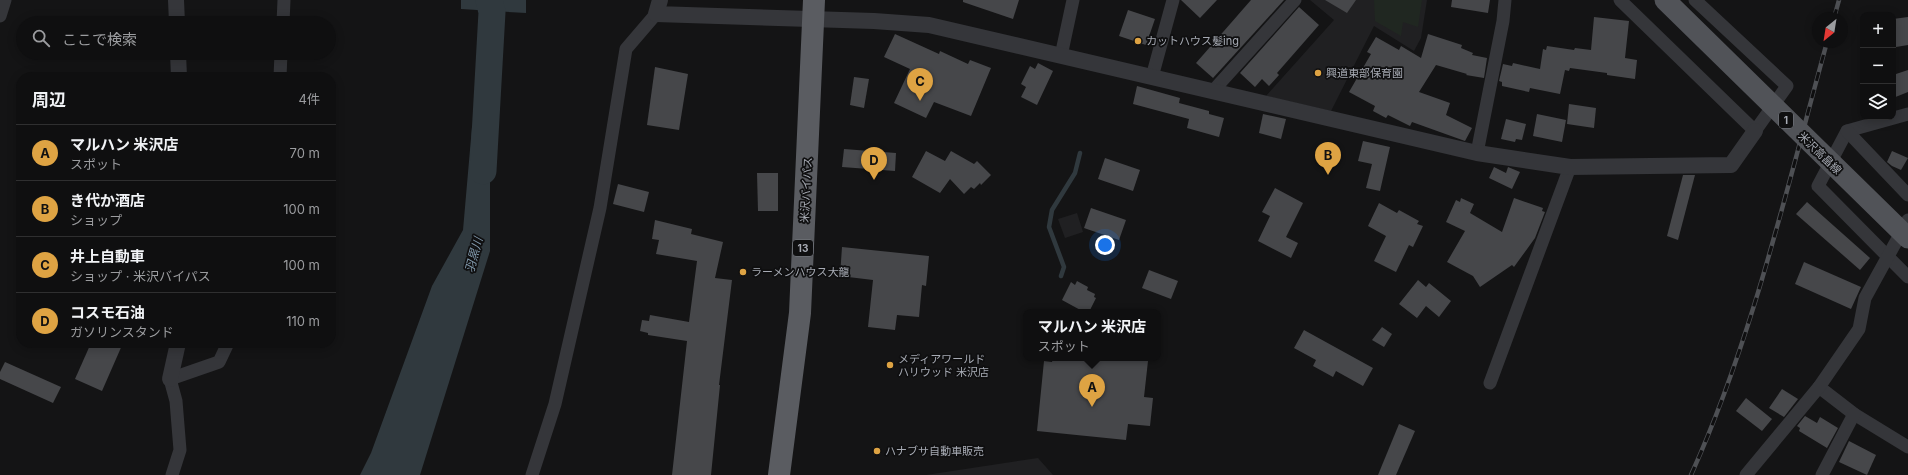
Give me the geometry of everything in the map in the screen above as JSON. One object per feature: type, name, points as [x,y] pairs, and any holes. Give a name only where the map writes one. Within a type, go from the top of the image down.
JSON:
[{"type":"highway","name":"米沢バイパス","points":[[779,475],[800,313],[813,10]]},
{"type":"main road","name":"米沢高畠線","points":[[1665,0],[1908,238]]},
{"type":"street","points":[[0,16],[5,0]]},
{"type":"street","points":[[176,0],[177,16]]},
{"type":"street","points":[[283,16],[284,0]]},
{"type":"street","points":[[1061,56],[1073,0]]},
{"type":"street","points":[[1152,77],[1173,0]]},
{"type":"street","points":[[1212,92],[1295,0]]},
{"type":"street","points":[[1477,153],[1503,21],[1505,0]]},
{"type":"street","points":[[1620,0],[1755,131]]},
{"type":"street","points":[[532,475],[555,404],[600,208],[626,49],[658,7],[813,10],[874,21],[930,25],[1477,153],[1570,167],[1731,165],[1786,86],[1695,0]]},
{"type":"street","points":[[179,60],[180,72]]},
{"type":"street","points":[[280,72],[281,60]]},
{"type":"street","points":[[1908,114],[1847,131],[1818,186],[1908,277]]},
{"type":"street","points":[[1847,131],[1908,195]]},
{"type":"street","points":[[1490,383],[1570,167]]},
{"type":"street","points":[[1746,475],[1819,387],[1860,330],[1864,298],[1888,258],[1908,220]]},
{"type":"street","points":[[172,475],[180,450],[176,401],[170,379],[177,348]]},
{"type":"street","points":[[170,379],[219,362],[226,348]]},
{"type":"street","points":[[1819,387],[1854,414],[1908,446]]},
{"type":"street","points":[[1822,475],[1854,414]]},
{"type":"shaded area","name":"興道東部保育園","points":[[1310,0],[1427,0],[1421,38],[1414,51],[1374,26],[1331,111],[1266,96],[1334,20]]},
{"type":"shaded area","points":[[1374,0],[1422,0],[1418,27],[1403,22],[1401,36],[1375,21]]},
{"type":"shaded area","points":[[1077,213],[1083,232],[1065,238],[1058,219]]},
{"type":"shaded area","points":[[1038,458],[1053,475],[926,475]]},
{"type":"water","points":[[461,0],[526,0],[526,13],[461,9]]},
{"type":"water","points":[[472,127],[490,137],[490,251],[420,475],[360,475],[371,453],[432,286],[463,230]]},
{"type":"building","points":[[963,0],[1019,0],[1013,19],[963,2]]},
{"type":"building","points":[[1181,0],[1217,0],[1200,18]]},
{"type":"building","points":[[1251,0],[1284,0],[1213,78],[1196,63]]},
{"type":"building","points":[[1325,0],[1356,0],[1347,13]]},
{"type":"building","points":[[1452,0],[1490,0],[1488,13],[1451,7]]},
{"type":"building","points":[[1299,7],[1319,25],[1277,73],[1279,75],[1269,86],[1262,79],[1255,87],[1240,73]]},
{"type":"building","points":[[1128,10],[1155,19],[1146,45],[1119,36]]},
{"type":"building","points":[[1594,17],[1629,21],[1625,58],[1637,60],[1635,79],[1607,75],[1607,73],[1570,68],[1569,71],[1565,70],[1560,94],[1530,88],[1529,92],[1502,86],[1502,82],[1499,81],[1503,64],[1512,66],[1513,63],[1540,69],[1543,49],[1546,50],[1547,46],[1574,50],[1575,48],[1591,50]]},
{"type":"building","points":[[1908,17],[1908,45],[1896,47],[1896,19]]},
{"type":"building","points":[[895,34],[939,54],[940,51],[968,64],[970,60],[991,68],[971,116],[934,102],[926,118],[894,103],[910,69],[884,57]]},
{"type":"building","points":[[1428,34],[1462,45],[1461,48],[1473,53],[1472,55],[1487,58],[1484,78],[1466,75],[1467,74],[1436,65],[1419,92],[1450,103],[1446,115],[1472,128],[1465,141],[1412,122],[1410,126],[1388,115],[1386,118],[1373,111],[1375,106],[1349,92],[1371,54],[1367,52],[1376,37],[1399,50],[1401,46],[1421,58]]},
{"type":"building","points":[[1038,63],[1053,71],[1037,105],[1021,97],[1026,87],[1021,84],[1030,66],[1035,69]]},
{"type":"building","points":[[655,67],[688,74],[679,130],[647,125]]},
{"type":"building","points":[[1908,70],[1908,92],[1896,97],[1896,84],[1896,74]]},
{"type":"building","points":[[854,77],[869,79],[864,108],[850,105]]},
{"type":"building","points":[[1137,86],[1180,98],[1179,103],[1209,111],[1209,114],[1224,118],[1219,137],[1187,128],[1189,119],[1133,104]]},
{"type":"building","points":[[1569,104],[1596,108],[1594,128],[1567,124]]},
{"type":"building","points":[[1263,114],[1286,119],[1281,139],[1259,133]]},
{"type":"building","points":[[1537,114],[1566,120],[1562,142],[1533,136]]},
{"type":"building","points":[[1506,119],[1526,124],[1522,140],[1516,139],[1515,142],[1501,139]]},
{"type":"building","points":[[1363,141],[1390,147],[1380,191],[1366,188],[1372,164],[1358,161]]},
{"type":"building","points":[[844,149],[896,153],[895,171],[842,167]]},
{"type":"building","points":[[926,151],[945,161],[951,151],[974,164],[977,161],[991,175],[981,185],[980,183],[974,189],[971,187],[964,194],[950,179],[940,193],[912,177]]},
{"type":"building","points":[[1892,151],[1908,158],[1901,170],[1887,162]]},
{"type":"building","points":[[1105,158],[1140,170],[1133,191],[1098,179]]},
{"type":"building","points":[[1494,167],[1506,173],[1508,167],[1520,172],[1512,189],[1489,178]]},
{"type":"building","points":[[757,173],[778,173],[778,211],[758,211]]},
{"type":"building","points":[[1683,175],[1695,175],[1678,240],[1667,236]]},
{"type":"building","points":[[618,184],[649,192],[644,212],[613,204]]},
{"type":"building","points":[[1275,188],[1303,203],[1286,237],[1298,243],[1291,258],[1258,241],[1270,216],[1262,212]]},
{"type":"building","points":[[1461,198],[1474,204],[1470,213],[1502,232],[1514,198],[1543,208],[1542,211],[1545,212],[1535,238],[1514,267],[1512,265],[1480,287],[1473,276],[1447,262],[1465,231],[1446,222],[1456,200],[1460,202]]},
{"type":"building","points":[[1807,202],[1870,258],[1860,270],[1796,214]]},
{"type":"building","points":[[1379,203],[1397,213],[1399,210],[1419,221],[1417,224],[1423,226],[1413,247],[1409,245],[1396,272],[1374,261],[1386,236],[1368,226]]},
{"type":"building","points":[[1091,208],[1126,220],[1119,240],[1084,228]]},
{"type":"building","points":[[655,220],[692,229],[691,234],[723,242],[715,278],[732,280],[719,385],[711,475],[672,475],[687,341],[648,335],[648,333],[640,331],[642,320],[649,321],[650,315],[689,322],[697,261],[656,254],[659,240],[652,239]]},
{"type":"building","points":[[842,247],[929,256],[926,286],[922,285],[919,317],[897,315],[895,330],[868,327],[873,280],[840,276]]},
{"type":"building","points":[[1804,262],[1861,287],[1851,309],[1795,284]]},
{"type":"building","points":[[1149,270],[1178,281],[1171,299],[1142,288]]},
{"type":"building","points":[[1418,280],[1426,287],[1429,283],[1451,301],[1439,317],[1426,306],[1417,318],[1399,304]]},
{"type":"building","points":[[1077,281],[1088,287],[1087,290],[1095,294],[1094,297],[1096,298],[1090,309],[1078,309],[1062,300],[1071,282],[1075,285]]},
{"type":"building","points":[[1382,327],[1392,334],[1384,347],[1372,340]]},
{"type":"building","points":[[1304,330],[1373,368],[1363,386],[1336,371],[1333,377],[1313,366],[1316,360],[1294,348]]},
{"type":"building","points":[[89,348],[121,348],[102,391],[75,379]]},
{"type":"building","points":[[1044,361],[1148,361],[1144,397],[1153,398],[1150,426],[1128,424],[1126,440],[1037,431]]},
{"type":"building","points":[[5,362],[61,387],[53,403],[0,379],[0,372]]},
{"type":"building","points":[[1782,389],[1798,399],[1784,417],[1769,408]]},
{"type":"building","points":[[1746,398],[1772,419],[1762,431],[1736,411]]},
{"type":"building","points":[[1805,416],[1817,423],[1820,417],[1838,428],[1827,448],[1799,431],[1800,428],[1797,426]]},
{"type":"building","points":[[1399,424],[1415,431],[1396,475],[1378,475]]},
{"type":"building","points":[[1849,441],[1876,455],[1867,475],[1839,462]]},
{"type":"waterway","name":"羽黒川","points":[[483,171],[492,12],[489,0]]},
{"type":"waterway","points":[[1061,276],[1064,267],[1049,227],[1052,210],[1075,173],[1080,153]]},
{"type":"railway","points":[[1836,12],[1839,0]]},
{"type":"railway","points":[[1691,475],[1713,423],[1751,316],[1783,207],[1825,48]]},
{"type":"place","name":"カットハウス髪ing","points":[[1138,41]]},
{"type":"place","name":"興道東部保育園","points":[[1318,73]]},
{"type":"place","name":"井上自動車","points":[[920,101]]},
{"type":"place","name":"き代か酒店","points":[[1328,175]]},
{"type":"place","name":"コスモ石油","points":[[874,180]]},
{"type":"place","name":"ラーメンハウス大龍","points":[[743,272]]},
{"type":"place","name":"メディアワールド ハリウッド 米沢店","points":[[890,365]]},
{"type":"place","name":"マルハン 米沢店","points":[[1092,407]]},
{"type":"place","name":"ハナブサ自動車販売","points":[[877,451]]}]
